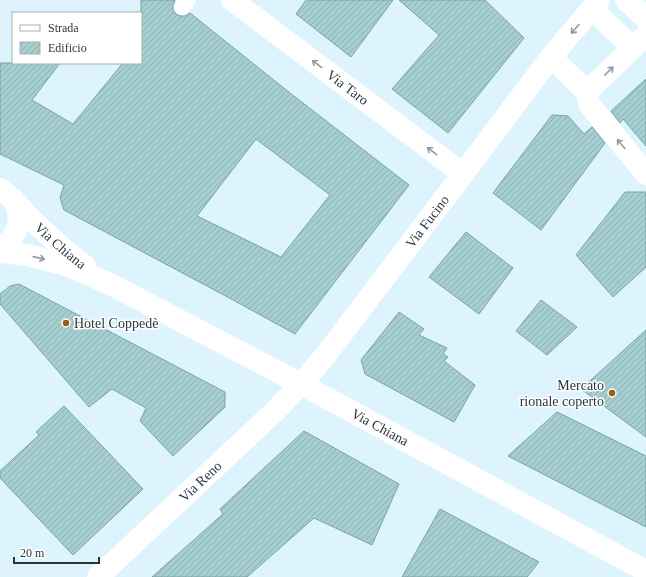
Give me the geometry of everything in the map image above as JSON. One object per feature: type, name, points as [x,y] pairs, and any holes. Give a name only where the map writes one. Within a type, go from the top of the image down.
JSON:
[{"type":"street","name":"Via Taro","points":[[232,0],[464,174]]},
{"type":"street","points":[[626,0],[646,18]]},
{"type":"street","name":"Via Fucino","points":[[301,384],[325,356],[551,57],[596,4]]},
{"type":"street","points":[[587,92],[640,42],[596,4]]},
{"type":"street","points":[[551,57],[587,92],[589,104],[646,174]]},
{"type":"street","name":"Via Chiana","points":[[7,194],[63,248],[112,285]]},
{"type":"street","name":"Via Chiana","points":[[0,248],[10,241],[16,233],[19,224],[17,207],[7,194]]},
{"type":"street","name":"Via Chiana","points":[[0,252],[27,255],[59,263],[112,285],[301,384],[646,571]]},
{"type":"street","name":"Via Reno","points":[[98,577],[274,412],[301,384]]},
{"type":"building","points":[[141,0],[174,0],[173,10],[176,14],[185,16],[190,13],[409,185],[295,334],[64,210],[60,198],[64,185],[0,154],[0,63],[59,64],[32,100],[73,124],[122,64],[142,64]],"holes":[[[256,139],[330,195],[281,257],[197,216]]]},
{"type":"building","points":[[306,0],[393,0],[351,57],[296,14]]},
{"type":"building","points":[[399,0],[485,0],[524,38],[448,133],[392,89],[439,35]]},
{"type":"building","points":[[646,79],[646,146],[623,119],[620,123],[611,111]]},
{"type":"building","points":[[552,115],[568,116],[584,134],[592,127],[605,143],[541,230],[493,193]]},
{"type":"building","points":[[625,192],[646,192],[646,267],[613,297],[576,255]]},
{"type":"building","points":[[466,232],[513,268],[479,314],[429,277]]},
{"type":"building","points":[[19,284],[225,392],[225,407],[173,456],[140,421],[146,408],[112,389],[89,407],[0,304],[0,294],[10,286]]},
{"type":"building","points":[[541,300],[577,327],[547,355],[516,331]]},
{"type":"building","points":[[399,312],[424,329],[419,335],[447,348],[443,354],[448,357],[444,361],[475,385],[454,422],[365,374],[361,360]]},
{"type":"building","points":[[646,330],[646,437],[581,389]]},
{"type":"building","points":[[64,406],[143,489],[73,555],[0,478],[0,471],[39,435],[36,432]]},
{"type":"building","points":[[557,412],[646,456],[646,527],[508,456]]},
{"type":"building","points":[[304,431],[399,484],[372,545],[314,518],[247,577],[152,577],[223,514],[220,509]]},
{"type":"building","points":[[440,509],[539,562],[527,577],[402,577]]},
{"type":"place","name":"Hotel Coppedè","points":[[66,323]]},
{"type":"place","name":"Mercato rionale coperto","points":[[612,393]]}]
